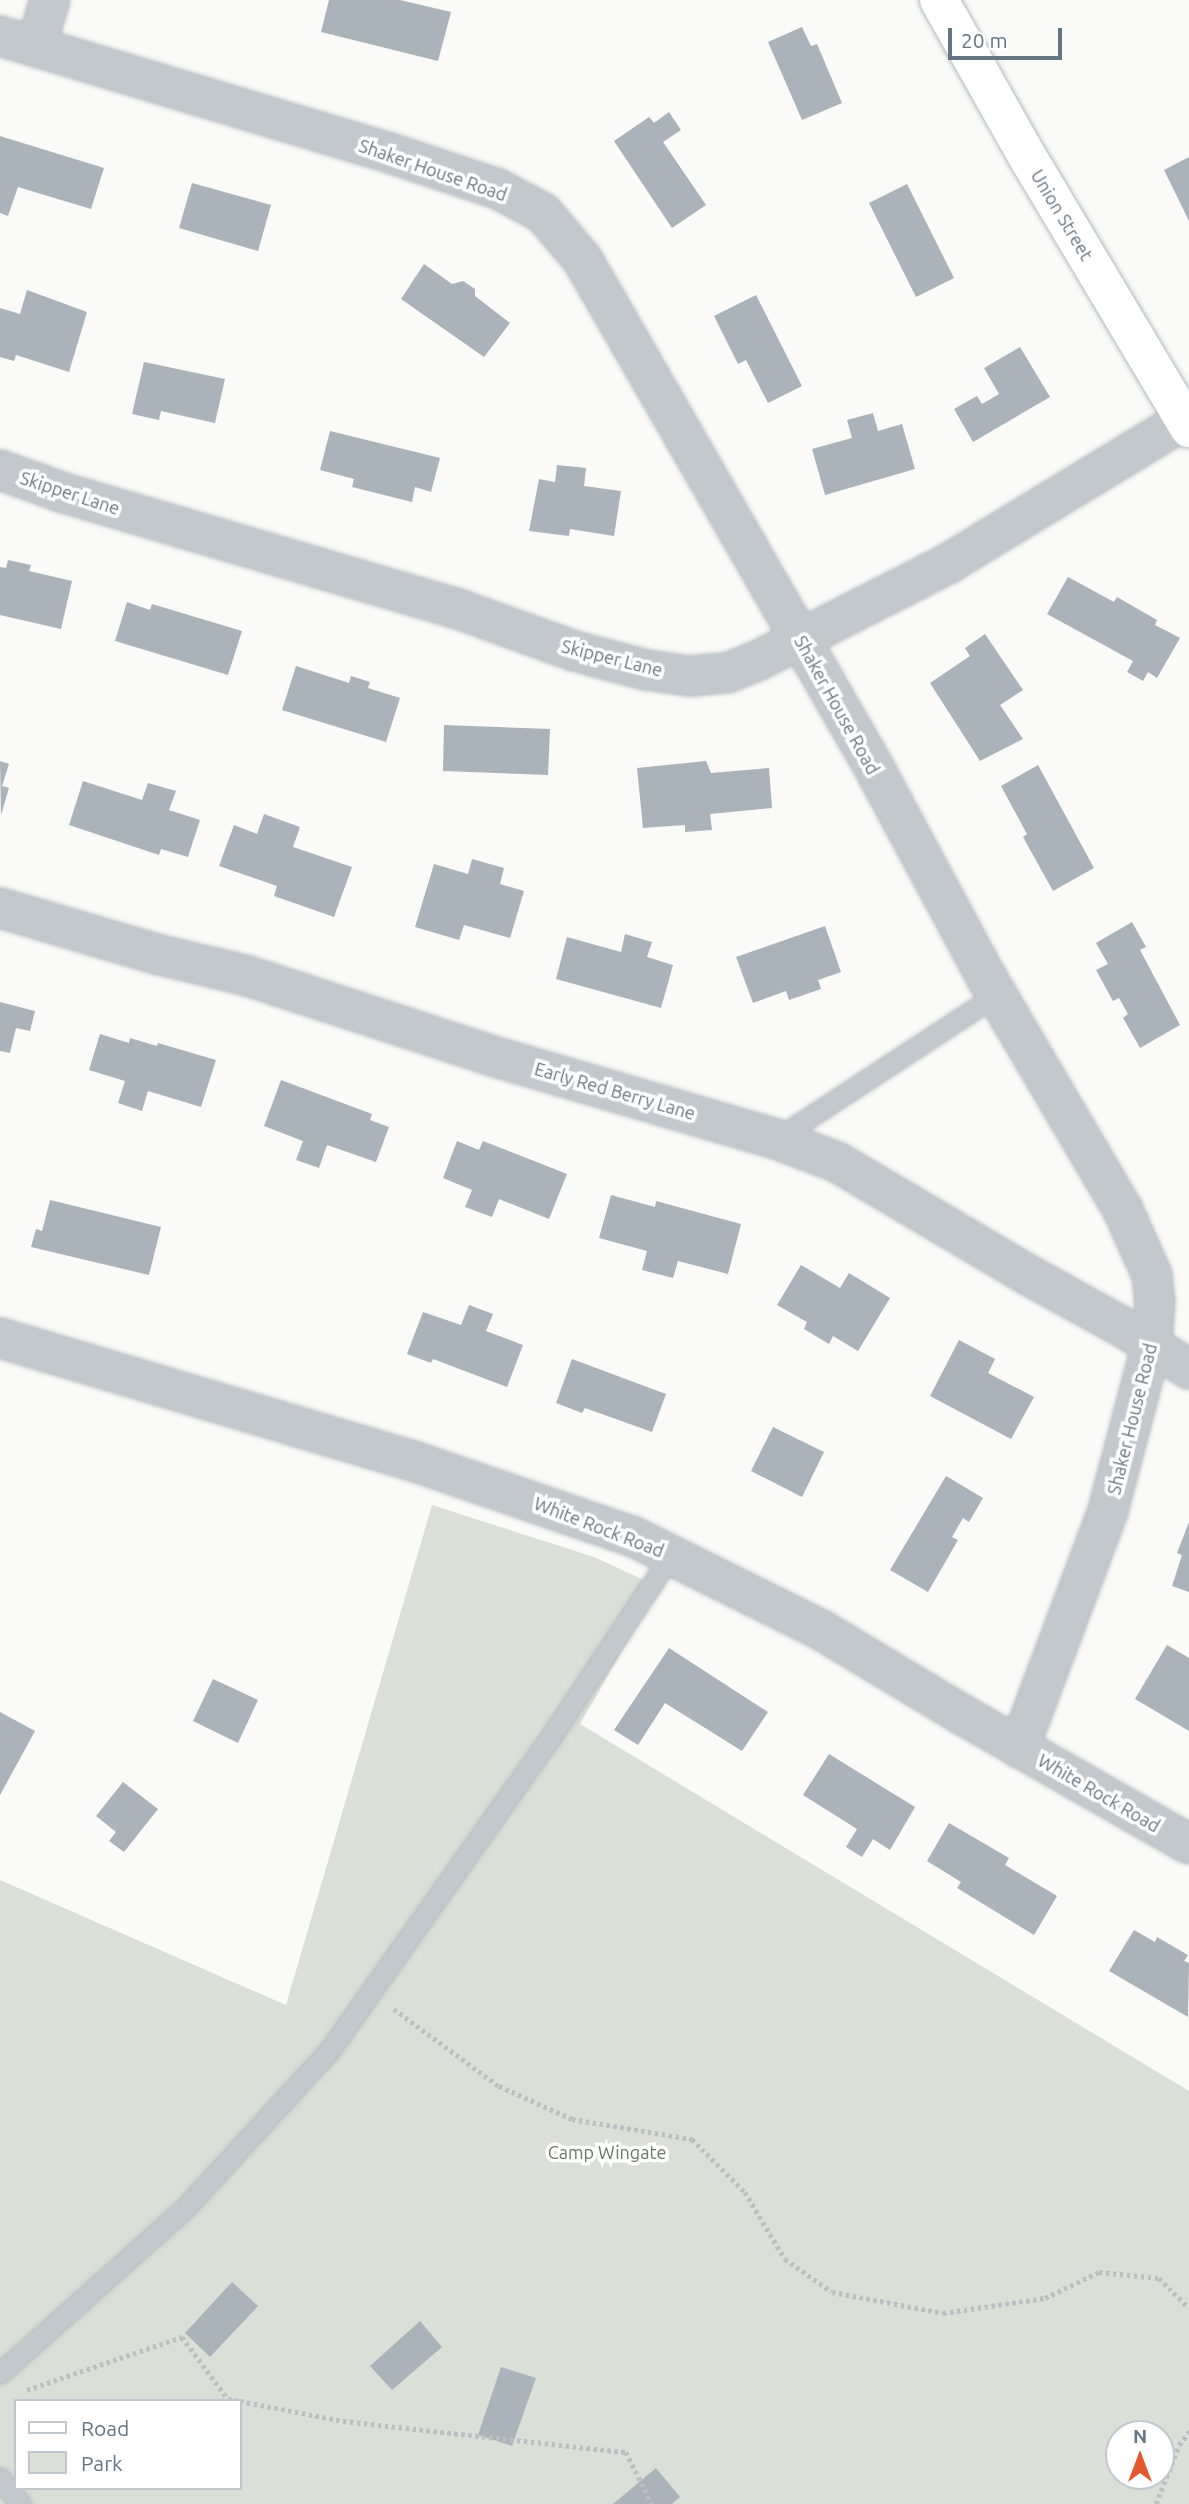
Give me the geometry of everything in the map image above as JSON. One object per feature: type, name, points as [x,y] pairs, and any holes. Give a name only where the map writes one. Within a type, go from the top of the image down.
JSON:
[{"type":"main road","name":"Union Street","points":[[939,0],[1027,156],[1186,424]]},
{"type":"street","points":[[18,41],[50,0]]},
{"type":"street","name":"Shaker House Road","points":[[18,41],[387,152],[498,189],[543,213],[582,259],[1139,1240],[1152,1275],[1155,1302],[1152,1344],[1108,1511],[1018,1748]]},
{"type":"street","name":"Skipper Lane","points":[[0,470],[64,493],[461,610],[575,651],[646,670],[690,676],[727,673],[800,639],[949,563],[1186,424]]},
{"type":"street","name":"Early Red Berry Lane","points":[[0,908],[156,954],[248,976],[489,1055],[776,1139],[837,1162],[1030,1276],[1152,1344],[1189,1369]]},
{"type":"street","name":"White Rock Road","points":[[0,1338],[413,1461],[623,1533],[672,1554],[823,1631],[1018,1748],[1189,1844]]},
{"type":"lane","points":[[776,1139],[998,994]]},
{"type":"lane","points":[[0,2372],[186,2207],[329,2051],[548,1741],[672,1554]]},
{"type":"lane","points":[[0,2478],[20,2504]]},
{"type":"path","points":[[372,1990],[405,2019],[499,2086],[572,2119],[692,2138],[745,2192],[785,2259],[832,2292],[943,2313],[1045,2298],[1099,2272],[1159,2278],[1189,2308]]},
{"type":"path","points":[[25,2390],[182,2337],[228,2399]]},
{"type":"path","points":[[242,2402],[343,2421],[626,2452],[652,2504]]},
{"type":"path","points":[[1156,2504],[1179,2445],[1189,2431]]},
{"type":"green space","name":"Camp Wingate","points":[[432,1505],[594,1557],[659,1587],[580,1724],[1189,2091],[1189,2504],[0,2504],[0,1880],[286,2005]]},
{"type":"building","points":[[329,0],[400,0],[451,12],[438,61],[321,32]]},
{"type":"building","points":[[802,27],[811,46],[817,44],[842,103],[802,120],[768,42]]},
{"type":"building","points":[[669,112],[681,130],[663,142],[706,205],[672,228],[614,141],[649,117],[654,123]]},
{"type":"building","points":[[0,136],[104,168],[91,209],[18,187],[8,216],[0,213]]},
{"type":"building","points":[[1189,157],[1189,221],[1164,170]]},
{"type":"building","points":[[192,183],[271,205],[258,251],[179,228]]},
{"type":"building","points":[[907,184],[954,278],[916,297],[869,203]]},
{"type":"building","points":[[424,264],[452,284],[463,281],[475,289],[475,296],[510,323],[484,357],[401,299]]},
{"type":"building","points":[[27,290],[87,312],[69,372],[16,355],[14,361],[0,357],[0,308],[20,314]]},
{"type":"building","points":[[756,295],[802,386],[768,403],[746,360],[738,364],[714,316]]},
{"type":"building","points":[[1020,347],[1050,397],[973,442],[954,409],[977,396],[982,404],[999,394],[984,368]]},
{"type":"building","points":[[144,362],[225,379],[215,423],[161,411],[159,420],[132,414]]},
{"type":"building","points":[[873,413],[878,431],[902,424],[915,469],[825,495],[812,449],[852,438],[847,420]]},
{"type":"building","points":[[330,431],[440,458],[431,492],[415,487],[412,502],[352,487],[354,479],[320,470]]},
{"type":"building","points":[[557,465],[586,468],[584,486],[621,491],[614,536],[570,529],[569,536],[529,531],[539,479],[555,482]]},
{"type":"building","points":[[8,560],[31,565],[29,571],[72,581],[61,629],[0,615],[0,567],[6,568]]},
{"type":"building","points":[[1068,577],[1114,602],[1117,597],[1157,620],[1155,625],[1180,638],[1157,678],[1148,672],[1143,681],[1127,672],[1133,661],[1047,614]]},
{"type":"building","points":[[127,602],[150,610],[152,604],[242,631],[228,675],[115,641]]},
{"type":"building","points":[[985,634],[1023,690],[1000,705],[1023,739],[980,761],[930,683],[970,656],[965,648]]},
{"type":"building","points":[[296,666],[349,683],[351,676],[370,682],[368,688],[400,698],[386,742],[282,710]]},
{"type":"building","points":[[444,725],[550,729],[548,775],[443,771]]},
{"type":"building","points":[[0,761],[9,764],[2,786],[9,788],[1,815]]},
{"type":"building","points":[[706,761],[711,773],[769,768],[772,808],[710,814],[712,830],[685,832],[685,825],[643,828],[637,768]]},
{"type":"building","points":[[1038,765],[1094,868],[1053,891],[1023,837],[1027,834],[1001,786]]},
{"type":"building","points":[[83,781],[142,800],[148,783],[176,791],[169,810],[200,820],[188,857],[161,849],[159,855],[69,825]]},
{"type":"building","points":[[264,814],[300,827],[293,847],[352,867],[334,917],[274,896],[277,886],[219,866],[234,825],[257,834]]},
{"type":"building","points":[[472,859],[504,868],[500,884],[524,891],[510,938],[464,925],[459,940],[415,927],[434,864],[468,874]]},
{"type":"building","points":[[1132,922],[1146,947],[1140,950],[1180,1025],[1140,1048],[1123,1018],[1128,1014],[1119,998],[1113,1001],[1096,970],[1108,964],[1096,943]]},
{"type":"building","points":[[825,926],[841,972],[818,980],[821,989],[789,1000],[786,991],[753,1003],[736,957]]},
{"type":"building","points":[[625,934],[652,942],[647,957],[673,965],[661,1008],[556,979],[567,937],[621,952]]},
{"type":"building","points":[[0,1002],[35,1011],[30,1031],[16,1028],[10,1053],[0,1051]]},
{"type":"building","points":[[100,1034],[129,1043],[130,1038],[157,1046],[158,1043],[216,1060],[201,1107],[148,1091],[142,1111],[118,1103],[125,1081],[89,1070]]},
{"type":"building","points":[[281,1080],[372,1114],[370,1120],[389,1127],[376,1162],[327,1145],[319,1168],[296,1160],[303,1141],[264,1126]]},
{"type":"building","points":[[457,1141],[479,1150],[483,1141],[567,1174],[549,1219],[499,1199],[492,1217],[465,1207],[472,1190],[443,1178]]},
{"type":"building","points":[[611,1195],[655,1207],[656,1201],[741,1224],[728,1274],[678,1261],[673,1278],[642,1270],[647,1251],[599,1238]]},
{"type":"building","points":[[50,1200],[161,1227],[149,1275],[31,1247],[36,1229],[42,1231]]},
{"type":"building","points":[[801,1265],[840,1288],[849,1273],[890,1298],[858,1351],[833,1336],[829,1344],[804,1329],[807,1322],[777,1305]]},
{"type":"building","points":[[469,1305],[493,1314],[486,1331],[523,1345],[507,1387],[433,1359],[431,1363],[407,1354],[423,1312],[461,1325]]},
{"type":"building","points":[[959,1340],[995,1359],[988,1373],[1034,1397],[1011,1439],[930,1396]]},
{"type":"building","points":[[572,1359],[666,1394],[652,1432],[585,1408],[582,1413],[556,1403]]},
{"type":"building","points":[[773,1427],[824,1452],[802,1497],[751,1471]]},
{"type":"building","points":[[946,1476],[983,1498],[969,1522],[963,1518],[952,1537],[958,1540],[928,1592],[890,1570]]},
{"type":"building","points":[[1189,1522],[1189,1592],[1172,1586],[1182,1555],[1177,1553]]},
{"type":"building","points":[[1167,1645],[1189,1658],[1189,1731],[1135,1699]]},
{"type":"building","points":[[669,1648],[768,1712],[742,1751],[665,1703],[638,1745],[614,1730]]},
{"type":"building","points":[[213,1679],[258,1700],[238,1743],[193,1721]]},
{"type":"building","points":[[0,1712],[35,1731],[0,1795]]},
{"type":"building","points":[[829,1754],[915,1807],[890,1850],[873,1839],[862,1857],[846,1847],[857,1829],[803,1795]]},
{"type":"building","points":[[123,1782],[158,1809],[124,1852],[109,1841],[116,1832],[96,1816]]},
{"type":"building","points":[[949,1823],[1009,1858],[1005,1865],[1057,1896],[1034,1935],[957,1888],[961,1882],[927,1861]]},
{"type":"building","points":[[1134,1930],[1155,1942],[1157,1937],[1188,1955],[1184,1961],[1189,1963],[1188,2017],[1109,1971]]},
{"type":"building","points":[[232,2282],[258,2306],[210,2357],[185,2333]]},
{"type":"building","points":[[420,2321],[442,2347],[392,2390],[370,2366]]},
{"type":"building","points":[[501,2367],[536,2378],[512,2446],[478,2435]]},
{"type":"building","points":[[656,2468],[680,2497],[672,2504],[613,2504]]}]
